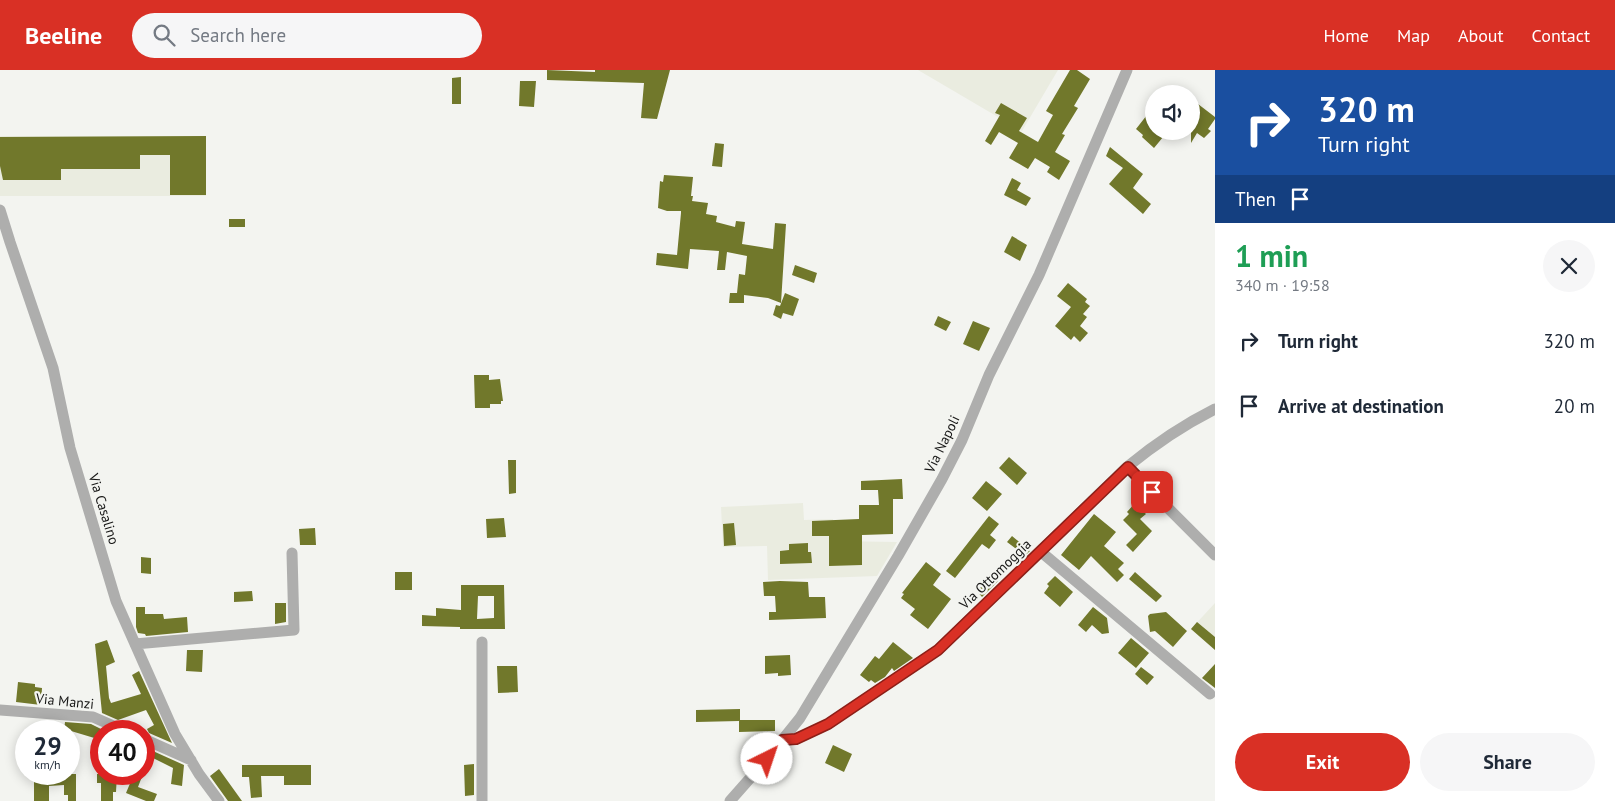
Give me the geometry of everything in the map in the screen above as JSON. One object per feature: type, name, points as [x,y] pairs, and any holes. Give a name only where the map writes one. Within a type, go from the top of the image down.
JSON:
[{"type":"street","name":"Via Napoli","points":[[730,801],[805,710],[942,479],[962,440],[989,375],[1039,274],[1127,70]]},
{"type":"street","name":"Via Casalino","points":[[0,210],[53,368],[70,448],[116,601],[175,734],[219,801]]},
{"type":"street","name":"Via Ottomoggia","points":[[782,740],[796,739],[828,724],[938,650],[1152,446],[1180,427],[1215,409]]},
{"type":"street","points":[[1128,467],[1215,555]]},
{"type":"street","points":[[1040,551],[1210,694]]},
{"type":"street","points":[[135,644],[294,630],[292,553]]},
{"type":"street","points":[[482,642],[482,801]]},
{"type":"street","name":"Via Manzi","points":[[0,710],[93,717],[100,720]]},
{"type":"street","points":[[155,744],[191,760]]},
{"type":"shaded area","points":[[918,70],[1058,70],[1022,131]]},
{"type":"shaded area","points":[[0,136],[206,136],[206,196],[0,196]]},
{"type":"shaded area","points":[[803,503],[804,520],[833,519],[834,541],[897,542],[877,576],[768,580],[767,546],[723,547],[721,507]]},
{"type":"shaded area","points":[[1215,603],[1215,650],[1191,629]]},
{"type":"building","points":[[547,70],[595,72],[595,70],[670,70],[657,119],[641,118],[644,83],[547,80]]},
{"type":"building","points":[[1070,70],[1077,70],[1090,79],[1074,106],[1078,108],[1062,134],[1065,135],[1055,152],[1070,161],[1059,180],[1047,172],[1050,167],[1035,158],[1028,169],[1009,158],[1018,143],[999,132],[991,145],[985,141],[1000,115],[995,113],[1001,103],[1027,118],[1019,131],[1038,142],[1053,115],[1046,111]]},
{"type":"building","points":[[461,77],[461,104],[452,104],[452,78]]},
{"type":"building","points":[[520,81],[536,81],[534,107],[519,106]]},
{"type":"building","points":[[1200,106],[1215,117],[1208,129],[1211,131],[1204,138],[1200,135]]},
{"type":"building","points":[[1145,118],[1145,140],[1142,137],[1143,135],[1136,129]]},
{"type":"building","points":[[206,136],[206,195],[170,195],[170,155],[140,155],[140,169],[61,169],[61,180],[3,180],[0,166],[0,137]]},
{"type":"building","points":[[1145,140],[1161,140],[1154,148]]},
{"type":"building","points":[[715,143],[724,144],[722,167],[712,166]]},
{"type":"building","points":[[1110,147],[1143,174],[1133,188],[1151,204],[1143,214],[1109,184],[1123,168],[1106,156]]},
{"type":"building","points":[[664,175],[693,177],[692,201],[708,203],[706,214],[717,216],[716,222],[735,227],[736,221],[745,222],[742,244],[773,249],[775,223],[786,224],[781,303],[768,298],[744,295],[744,303],[729,303],[730,293],[737,293],[739,274],[745,275],[747,256],[727,252],[725,270],[717,270],[719,251],[690,249],[688,269],[656,265],[657,253],[677,255],[681,213],[681,211],[667,211],[658,208],[660,181],[663,182]]},
{"type":"building","points":[[1012,178],[1021,183],[1017,190],[1031,198],[1026,206],[1004,195]]},
{"type":"building","points":[[229,219],[245,219],[245,227],[229,227]]},
{"type":"building","points":[[1012,236],[1027,245],[1020,261],[1004,252]]},
{"type":"building","points":[[795,265],[817,273],[814,283],[792,275]]},
{"type":"building","points":[[1068,283],[1087,299],[1085,302],[1090,306],[1083,314],[1087,317],[1080,326],[1088,333],[1080,342],[1074,336],[1071,340],[1055,326],[1071,307],[1057,296]]},
{"type":"building","points":[[785,293],[799,299],[793,316],[783,313],[781,319],[773,315],[776,305],[780,306]]},
{"type":"building","points":[[938,316],[951,322],[946,331],[934,325]]},
{"type":"building","points":[[973,321],[990,328],[979,351],[963,344]]},
{"type":"building","points":[[474,375],[489,375],[489,380],[500,379],[503,401],[501,401],[501,404],[490,404],[490,408],[475,408]]},
{"type":"building","points":[[1009,457],[1027,473],[1017,485],[999,468]]},
{"type":"building","points":[[508,460],[516,460],[516,493],[509,494]]},
{"type":"building","points":[[902,479],[903,499],[893,499],[893,534],[862,535],[862,565],[829,566],[829,536],[812,536],[812,521],[859,519],[859,505],[879,505],[878,490],[861,490],[861,481]]},
{"type":"building","points":[[986,481],[1002,494],[987,511],[972,498]]},
{"type":"building","points":[[1135,503],[1146,514],[1140,519],[1152,531],[1133,552],[1126,545],[1137,534],[1123,520]]},
{"type":"building","points":[[1094,514],[1116,532],[1104,546],[1124,563],[1118,569],[1124,575],[1117,582],[1091,556],[1079,570],[1061,555]]},
{"type":"building","points":[[989,516],[999,524],[990,535],[996,540],[989,549],[982,544],[955,578],[946,571]]},
{"type":"building","points":[[504,518],[506,537],[487,538],[486,519]]},
{"type":"building","points":[[734,523],[736,545],[724,546],[723,524]]},
{"type":"building","points":[[315,528],[316,545],[300,545],[299,529]]},
{"type":"building","points":[[1012,536],[1030,551],[1016,564],[1011,560],[1019,551],[1007,542]]},
{"type":"building","points":[[808,543],[808,552],[811,552],[812,563],[780,564],[780,551],[789,550],[789,544]]},
{"type":"building","points":[[141,557],[151,558],[151,574],[141,573]]},
{"type":"building","points":[[926,562],[941,574],[933,585],[951,599],[928,629],[910,615],[915,609],[901,598],[904,594],[902,593]]},
{"type":"building","points":[[395,572],[412,572],[412,590],[395,590]]},
{"type":"building","points":[[1135,572],[1162,596],[1156,602],[1129,579]]},
{"type":"building","points":[[993,575],[998,581],[982,597],[977,591]]},
{"type":"building","points":[[1055,576],[1073,592],[1060,607],[1044,593],[1049,586],[1047,584]]},
{"type":"building","points":[[763,582],[808,582],[809,597],[825,597],[826,618],[769,620],[769,612],[776,612],[775,596],[764,596]]},
{"type":"building","points":[[461,585],[504,585],[505,629],[460,629],[460,627],[422,626],[422,615],[436,616],[436,608],[461,610]],"holes":[[[478,596],[494,596],[494,618],[477,619]]]},
{"type":"building","points":[[252,591],[253,601],[234,602],[234,592]]},
{"type":"building","points":[[275,603],[286,603],[286,622],[275,624]]},
{"type":"building","points":[[136,607],[145,607],[145,614],[163,614],[164,619],[187,617],[188,632],[146,636],[145,634],[138,633],[136,627]]},
{"type":"building","points":[[1093,607],[1107,618],[1109,633],[1102,634],[1092,625],[1086,632],[1078,625]]},
{"type":"building","points":[[1166,612],[1187,631],[1173,647],[1155,631],[1150,632],[1148,616],[1150,614]]},
{"type":"building","points":[[1197,622],[1215,637],[1215,650],[1191,629]]},
{"type":"building","points":[[1131,638],[1149,653],[1136,668],[1118,653]]},
{"type":"building","points":[[107,640],[115,662],[106,666],[111,703],[141,694],[132,675],[139,671],[172,743],[155,736],[155,720],[151,720],[146,710],[118,720],[102,713],[95,644]]},
{"type":"building","points":[[893,642],[913,658],[894,671],[892,668],[885,677],[875,683],[871,680],[869,682],[860,675],[875,656],[879,659]]},
{"type":"building","points":[[187,650],[203,650],[202,672],[186,671]]},
{"type":"building","points":[[790,655],[791,675],[765,674],[765,656]]},
{"type":"building","points":[[1215,664],[1215,688],[1202,678]]},
{"type":"building","points":[[497,666],[517,666],[518,692],[498,693]]},
{"type":"building","points":[[1141,667],[1154,677],[1147,685],[1135,674]]},
{"type":"building","points":[[18,682],[35,684],[35,687],[42,688],[41,705],[16,702]]},
{"type":"building","points":[[740,709],[740,720],[775,720],[775,731],[739,732],[739,721],[696,722],[696,710]]},
{"type":"building","points":[[80,723],[90,724],[90,737],[80,734]]},
{"type":"building","points":[[833,745],[852,754],[844,772],[825,763]]},
{"type":"building","points":[[155,752],[184,765],[182,786],[171,784],[173,768],[155,759]]},
{"type":"building","points":[[474,764],[474,795],[465,796],[464,765]]},
{"type":"building","points":[[242,765],[311,765],[311,785],[284,785],[284,776],[261,776],[262,797],[251,798],[249,777],[242,777]]},
{"type":"building","points":[[219,769],[242,801],[228,801],[210,776]]},
{"type":"building","points":[[34,785],[64,785],[49,786],[49,801],[34,801]]},
{"type":"building","points":[[64,785],[76,785],[76,801],[68,801],[68,795],[64,795]]},
{"type":"building","points":[[101,785],[116,785],[116,792],[113,792],[113,801],[101,801]]},
{"type":"building","points":[[129,785],[139,785],[138,787],[157,794],[154,801],[146,801],[126,793]]},
{"type":"route","points":[[767,759],[782,740],[796,739],[828,724],[938,650],[1128,467],[1152,492]]}]
